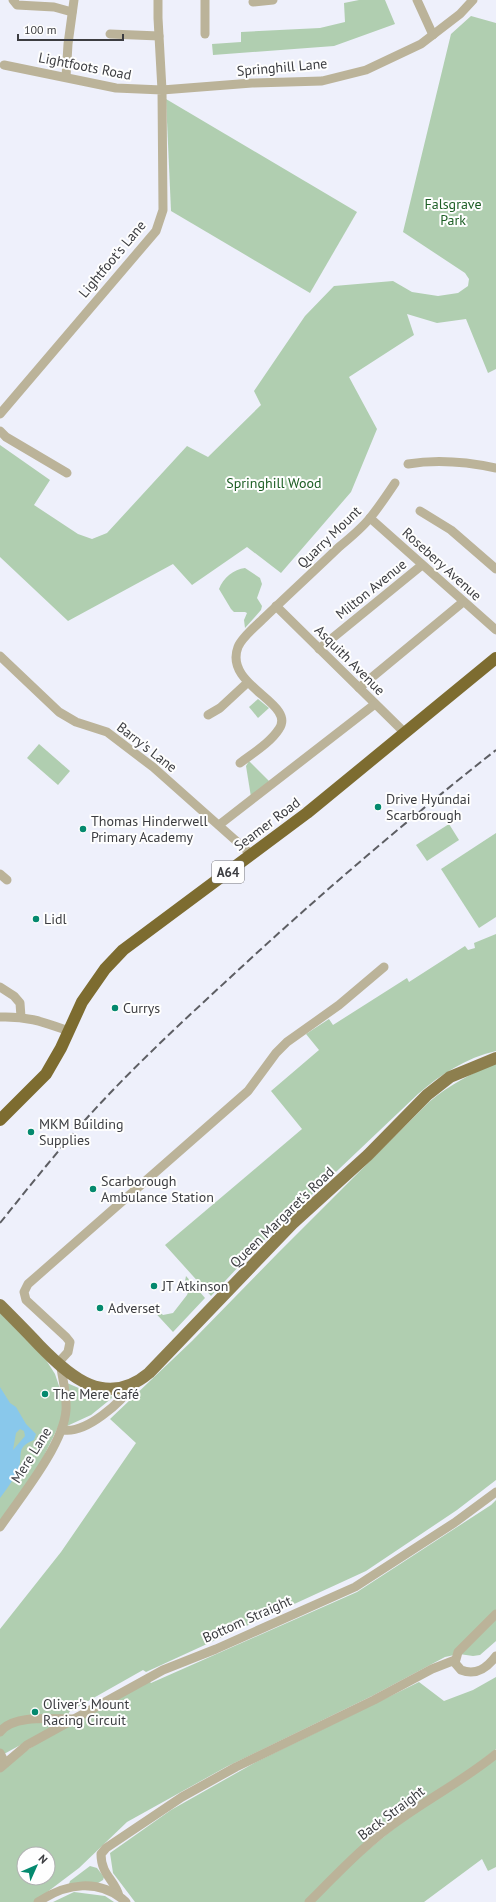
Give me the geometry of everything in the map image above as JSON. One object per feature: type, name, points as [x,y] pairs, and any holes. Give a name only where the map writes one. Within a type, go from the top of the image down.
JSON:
[{"type":"highway","name":"Seamer Road","points":[[0,1120],[46,1074],[69,1031],[82,1002],[105,969],[123,950],[252,855],[307,812],[496,658]]},
{"type":"main road","name":"Queen Margaret's Road","points":[[0,1305],[59,1366],[78,1380],[93,1387],[121,1387],[134,1383],[149,1373],[292,1224],[368,1155],[427,1095],[450,1077],[496,1058]]},
{"type":"street","points":[[13,0],[17,5],[54,7],[72,12]]},
{"type":"street","points":[[66,78],[74,0]]},
{"type":"street","points":[[158,0],[162,90]]},
{"type":"street","points":[[253,2],[273,0]]},
{"type":"street","points":[[417,0],[433,35]]},
{"type":"street","name":"Springhill Lane","points":[[162,90],[322,81],[366,70],[421,44],[460,14],[473,0]]},
{"type":"street","points":[[205,34],[207,3]]},
{"type":"street","points":[[110,34],[159,36]]},
{"type":"street","name":"Lightfoots Road","points":[[4,65],[116,88],[162,90]]},
{"type":"street","name":"Lightfoot's Lane","points":[[0,414],[156,230],[160,223],[163,210],[162,90]]},
{"type":"street","points":[[0,431],[6,437],[67,472]]},
{"type":"street","points":[[408,464],[418,462],[471,463],[496,468]]},
{"type":"street","name":"Quarry Mount","points":[[247,683],[240,674],[237,662],[238,647],[276,606],[370,518],[395,483]]},
{"type":"street","points":[[420,511],[451,530],[496,569]]},
{"type":"street","name":"Rosebery Avenue","points":[[370,518],[496,630]]},
{"type":"street","name":"Milton Avenue","points":[[319,649],[422,565]]},
{"type":"street","points":[[359,688],[463,602]]},
{"type":"street","name":"Asquith Avenue","points":[[276,606],[405,733]]},
{"type":"street","name":"Barry's Lane","points":[[0,656],[59,712],[76,722],[107,732],[153,767],[252,855]]},
{"type":"street","points":[[208,715],[220,708],[247,683],[257,689],[275,706],[281,717],[280,728],[273,736],[240,763]]},
{"type":"street","points":[[219,826],[375,704]]},
{"type":"street","points":[[59,1366],[68,1352],[70,1342],[26,1300],[24,1292],[28,1284],[248,1091],[276,1053],[287,1042],[339,1005],[384,967]]},
{"type":"street","points":[[0,987],[14,996],[20,1003],[21,1017]]},
{"type":"street","points":[[0,1017],[21,1017],[34,1019],[69,1031]]},
{"type":"street","name":"Mere Lane","points":[[0,1527],[42,1466],[63,1430],[66,1400],[59,1366]]},
{"type":"street","points":[[63,1430],[70,1431],[90,1423],[119,1401],[134,1383]]},
{"type":"street","name":"Bottom Straight","points":[[2,1765],[27,1745],[175,1665],[216,1649],[355,1587],[454,1523],[496,1492]]},
{"type":"street","points":[[99,1887],[105,1883],[106,1876],[101,1858],[102,1852],[182,1797],[236,1767],[296,1736],[374,1700],[432,1669],[455,1660],[458,1652],[496,1614]]},
{"type":"street","points":[[455,1660],[461,1670],[475,1672],[489,1664],[496,1656]]},
{"type":"street","points":[[0,1732],[8,1724],[24,1720],[74,1719]]},
{"type":"street","points":[[0,1753],[2,1765]]},
{"type":"street","name":"Back Straight","points":[[309,1902],[344,1867],[401,1819],[476,1770],[496,1754]]},
{"type":"street","points":[[106,1876],[116,1888],[119,1896]]},
{"type":"street","points":[[38,1902],[58,1890],[70,1887],[99,1887],[119,1896],[126,1902]]},
{"type":"green space","points":[[359,0],[385,0],[395,24],[334,46],[213,55],[212,44],[241,42],[241,32],[320,28],[345,22],[344,3]]},
{"type":"green space","name":"Springhill Wood","points":[[471,16],[496,23],[496,369],[488,373],[466,319],[437,323],[407,314],[414,335],[349,377],[377,429],[351,492],[281,573],[247,547],[192,585],[173,564],[68,621],[0,557],[0,445],[50,480],[34,505],[78,534],[92,539],[107,533],[187,446],[208,457],[261,405],[254,391],[305,316],[334,286],[393,281],[412,292],[438,296],[458,293],[468,286],[469,279],[465,273],[403,232],[451,34]]},
{"type":"green space","points":[[166,99],[357,212],[310,293],[171,211]]},
{"type":"green space","points":[[245,568],[260,578],[262,584],[257,598],[262,606],[261,610],[245,628],[244,620],[247,613],[234,612],[219,589],[223,581],[229,575],[237,570]]},
{"type":"green space","points":[[258,699],[269,708],[258,718],[249,707]]},
{"type":"green space","points":[[39,744],[70,771],[58,785],[27,758]]},
{"type":"green space","points":[[249,761],[269,781],[251,797],[246,766]]},
{"type":"green space","points":[[449,824],[459,840],[427,861],[416,845]]},
{"type":"green space","points":[[496,833],[496,917],[479,928],[441,869]]},
{"type":"green space","points":[[496,934],[496,1051],[464,1062],[445,1073],[418,1094],[258,1246],[211,1296],[165,1245],[302,1129],[271,1091],[319,1050],[306,1034],[329,1019],[333,1025],[407,978],[409,982],[465,946],[468,950],[475,948],[474,943]]},
{"type":"green space","points":[[496,1063],[496,1480],[457,1510],[366,1571],[146,1672],[143,1670],[74,1709],[73,1711],[70,1711],[64,1721],[4,1754],[0,1761],[0,1629],[61,1552],[136,1443],[110,1419],[192,1341],[429,1102],[461,1080]]},
{"type":"green space","points":[[186,1276],[205,1298],[173,1332],[149,1306],[152,1305],[163,1315],[173,1313],[187,1295],[189,1290],[185,1281]]},
{"type":"green space","points":[[0,1313],[46,1360],[55,1374],[62,1395],[62,1419],[41,1462],[0,1523]]},
{"type":"green space","points":[[67,1383],[88,1392],[111,1395],[112,1398],[91,1415],[67,1426]]},
{"type":"green space","points":[[496,1500],[496,1641],[480,1655],[473,1656],[459,1654],[445,1657],[372,1696],[226,1767],[127,1822],[79,1868],[56,1885],[56,1846],[16,1846],[16,1886],[55,1886],[34,1902],[0,1902],[0,1771],[35,1745],[53,1734],[149,1681],[151,1683],[357,1592],[491,1505]]},
{"type":"green space","points":[[496,1677],[496,1749],[473,1767],[401,1814],[305,1902],[135,1902],[113,1873],[110,1853],[171,1810],[256,1762],[419,1682],[444,1701],[473,1690]]},
{"type":"green space","points":[[496,1758],[496,1867],[488,1871],[482,1859],[424,1902],[313,1902],[345,1869],[403,1821]]},
{"type":"green space","points":[[90,1866],[97,1868],[104,1877],[103,1880],[98,1883],[69,1884],[70,1881]]},
{"type":"green space","points":[[74,1892],[105,1896],[114,1902],[53,1902]]},
{"type":"water","points":[[0,1387],[10,1403],[16,1407],[26,1424],[36,1434],[34,1440],[22,1449],[18,1471],[0,1498]],"holes":[[[20,1429],[24,1431],[25,1436],[13,1450],[16,1433]]]},
{"type":"railway","points":[[0,1223],[86,1119],[121,1081],[177,1027],[330,888],[429,804],[496,750]]},
{"type":"place","name":"Drive Hyundai Scarborough","points":[[378,807]]},
{"type":"place","name":"Thomas Hinderwell Primary Academy","points":[[83,829]]},
{"type":"place","name":"Lidl","points":[[36,919]]},
{"type":"place","name":"Currys","points":[[115,1008]]},
{"type":"place","name":"MKM Building Supplies","points":[[31,1132]]},
{"type":"place","name":"Scarborough Ambulance Station","points":[[93,1189]]},
{"type":"place","name":"JT Atkinson","points":[[154,1286]]},
{"type":"place","name":"Adverset","points":[[100,1308]]},
{"type":"place","name":"The Mere Café","points":[[45,1394]]},
{"type":"place","name":"Oliver's Mount Racing Circuit","points":[[35,1712]]},
{"type":"park label","name":"Falsgrave Park","points":[[453,212]]}]
